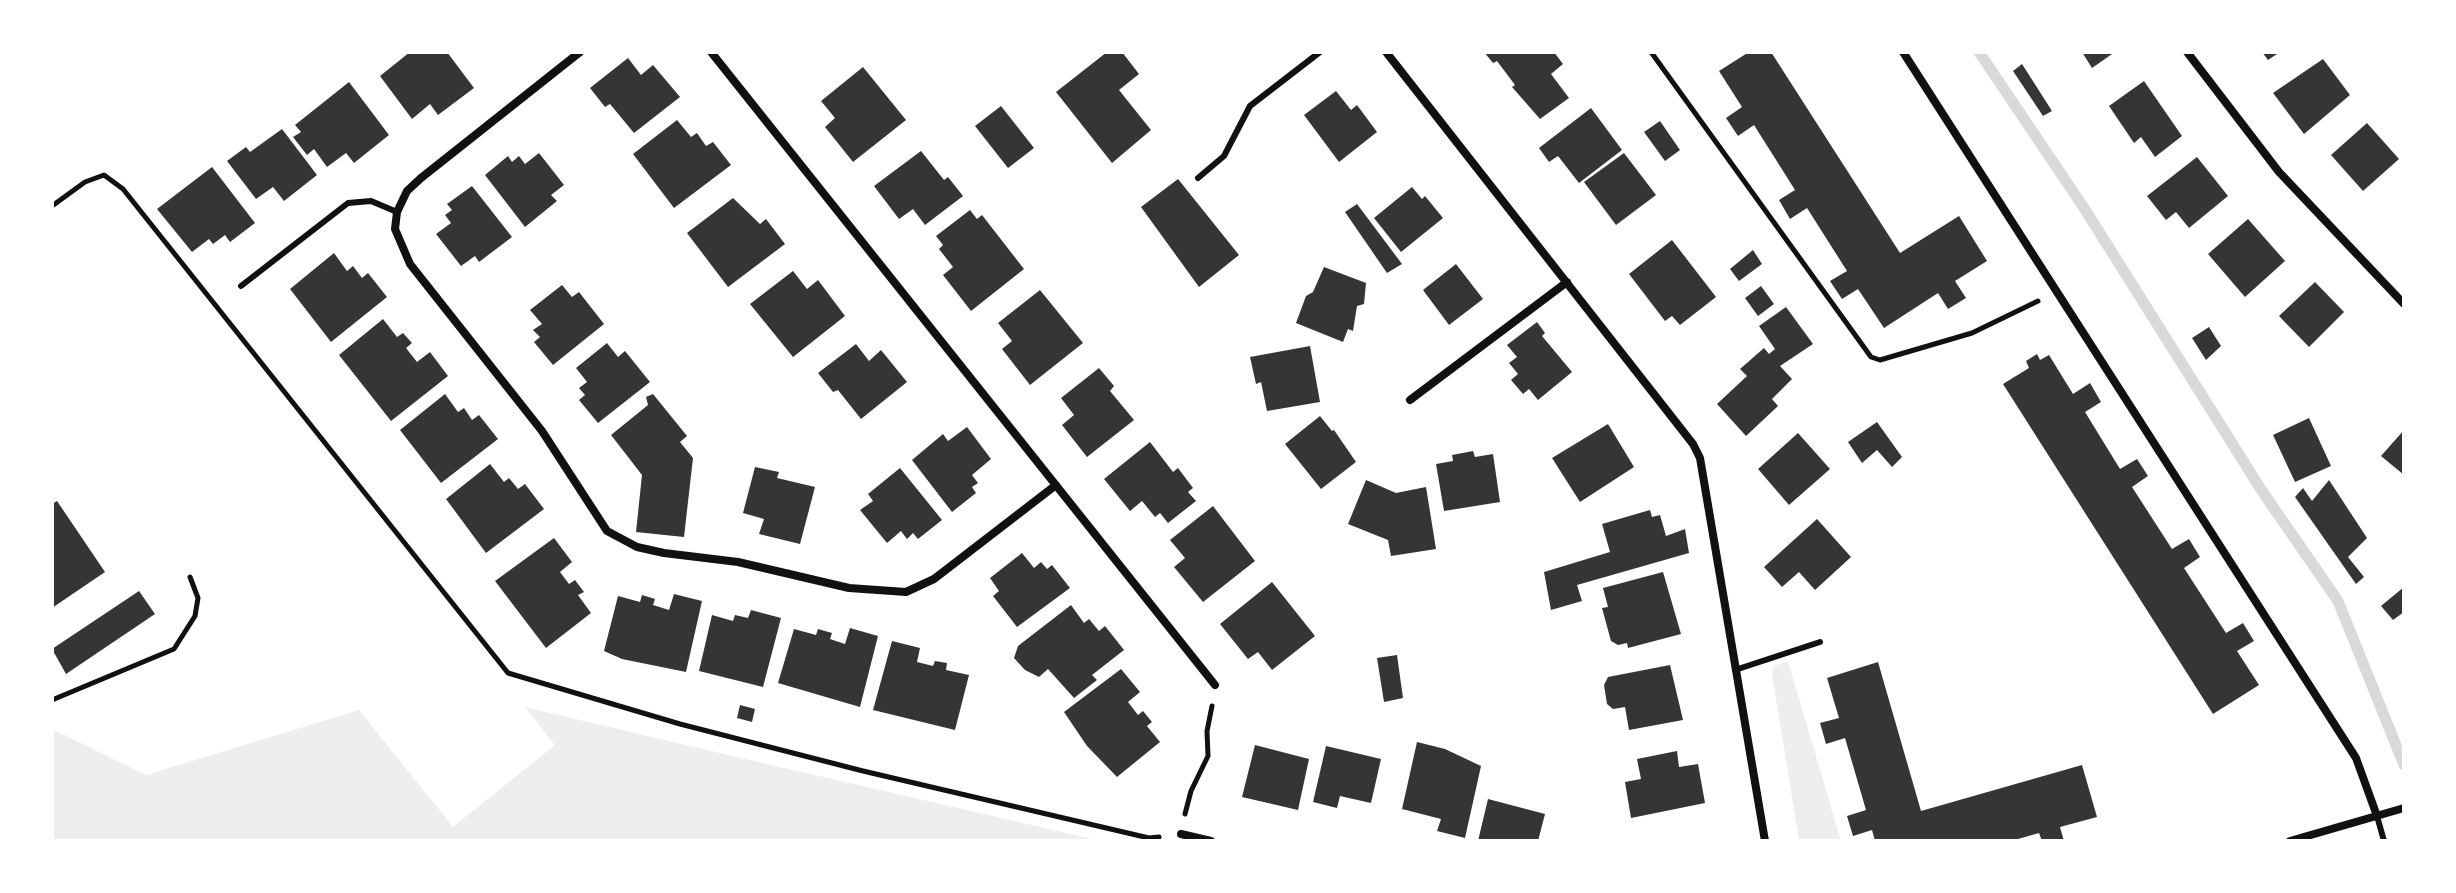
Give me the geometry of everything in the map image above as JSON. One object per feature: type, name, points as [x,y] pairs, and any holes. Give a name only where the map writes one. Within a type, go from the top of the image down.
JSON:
[{"type":"street","points":[[580,52],[407,191],[397,212],[395,229],[410,264],[542,431],[607,531],[637,547],[738,562],[849,588],[906,592],[934,579],[1056,485]]},
{"type":"street","points":[[711,52],[1215,685]]},
{"type":"street","points":[[1386,52],[1680,425],[1700,458],[1765,841]]},
{"type":"street","points":[[1903,52],[2356,758],[2377,816]]},
{"type":"street","points":[[2187,52],[2279,172],[2404,304]]},
{"type":"street","points":[[1410,400],[1567,282]]},
{"type":"street","points":[[2290,841],[2404,808]]},
{"type":"street","points":[[1181,834],[1211,841]]},
{"type":"lane","points":[[1198,178],[1224,156],[1250,106],[1320,52]]},
{"type":"lane","points":[[241,286],[348,203],[371,201],[397,212]]},
{"type":"lane","points":[[1735,670],[1820,642]]},
{"type":"lane","points":[[2377,816],[2384,841]]},
{"type":"path","points":[[1651,52],[1871,357],[1880,360],[1972,333],[2056,292]]},
{"type":"path","points":[[52,206],[85,182],[104,175],[123,189],[508,673],[680,724],[1149,838],[1181,834],[1191,791],[1208,756],[1207,731],[1215,685]]},
{"type":"path","points":[[52,700],[174,649],[195,616],[198,598],[190,577]]},
{"type":"shaded area","points":[[1788,661],[1841,841],[1799,841],[1772,674],[1774,666]]},
{"type":"shaded area","points":[[525,707],[1101,841],[52,841],[52,729],[146,775],[359,710],[453,827],[555,745]]},
{"type":"building","points":[[410,52],[447,52],[474,88],[438,115],[430,104],[412,119],[380,76]]},
{"type":"building","points":[[1107,52],[1122,52],[1139,74],[1119,90],[1151,130],[1112,163],[1056,92]]},
{"type":"building","points":[[1484,52],[1554,52],[1563,64],[1551,74],[1569,98],[1540,119],[1512,87],[1515,85],[1497,61],[1493,63]]},
{"type":"building","points":[[1749,52],[1771,52],[1900,253],[1959,216],[1987,261],[1955,281],[1966,298],[1948,309],[1938,293],[1884,328],[1858,289],[1842,299],[1830,281],[1847,271],[1807,208],[1790,219],[1779,200],[1795,190],[1754,125],[1738,136],[1726,118],[1742,107],[1719,71]]},
{"type":"building","points":[[2082,52],[2115,52],[2092,68]]},
{"type":"building","points":[[2262,52],[2280,52],[2268,60]]},
{"type":"building","points":[[628,58],[641,75],[653,65],[680,97],[634,133],[610,104],[605,107],[590,88]]},
{"type":"building","points":[[2323,59],[2350,95],[2304,134],[2273,93]]},
{"type":"building","points":[[2022,64],[2052,111],[2043,116],[2013,71]]},
{"type":"building","points":[[863,67],[906,120],[853,162],[825,127],[835,118],[821,101]]},
{"type":"building","points":[[2144,81],[2182,136],[2155,157],[2141,137],[2134,143],[2109,106]]},
{"type":"building","points":[[349,82],[389,135],[354,163],[346,153],[327,167],[314,149],[307,155],[293,137],[301,132],[295,125]]},
{"type":"building","points":[[1336,91],[1351,110],[1357,105],[1377,132],[1339,162],[1304,115]]},
{"type":"building","points":[[1001,106],[1034,148],[1008,168],[975,126]]},
{"type":"building","points":[[1591,108],[1622,150],[1579,183],[1558,156],[1549,162],[1539,148]]},
{"type":"building","points":[[677,120],[691,137],[697,133],[706,146],[713,142],[731,165],[674,208],[633,154]]},
{"type":"building","points":[[1660,121],[1680,150],[1665,161],[1644,132]]},
{"type":"building","points":[[2367,123],[2399,159],[2363,191],[2331,155]]},
{"type":"building","points":[[282,129],[317,175],[284,201],[273,187],[256,199],[227,161],[246,147],[250,152]]},
{"type":"building","points":[[921,151],[944,180],[948,177],[963,196],[925,225],[913,209],[899,219],[874,186]]},
{"type":"building","points":[[539,153],[564,185],[551,195],[557,201],[525,227],[485,175],[508,156],[512,162],[519,156],[525,164]]},
{"type":"building","points":[[1624,153],[1656,195],[1616,225],[1584,182]]},
{"type":"building","points":[[2197,157],[2228,196],[2189,228],[2176,212],[2166,220],[2147,196]]},
{"type":"building","points":[[212,167],[255,223],[230,242],[225,235],[213,244],[209,239],[192,252],[157,209]]},
{"type":"building","points":[[1178,179],[1239,255],[1199,287],[1141,207]]},
{"type":"building","points":[[472,186],[512,237],[479,262],[475,256],[461,266],[436,234],[451,223],[445,215],[452,210],[447,204]]},
{"type":"building","points":[[1412,187],[1422,199],[1425,196],[1443,218],[1401,252],[1374,218]]},
{"type":"building","points":[[733,198],[760,224],[766,219],[785,244],[728,287],[687,233]]},
{"type":"building","points":[[1357,204],[1402,264],[1387,273],[1345,212]]},
{"type":"building","points":[[970,210],[977,219],[982,215],[1024,269],[971,311],[943,275],[953,267],[939,249],[943,245],[936,236]]},
{"type":"building","points":[[2248,219],[2285,261],[2245,297],[2208,254]]},
{"type":"building","points":[[1672,240],[1716,297],[1680,325],[1672,316],[1665,321],[1629,274]]},
{"type":"building","points":[[1753,250],[1762,264],[1739,281],[1730,269]]},
{"type":"building","points":[[334,253],[347,271],[353,266],[362,278],[368,273],[387,297],[331,342],[290,289]]},
{"type":"building","points":[[1456,264],[1483,299],[1449,325],[1423,290]]},
{"type":"building","points":[[1324,267],[1366,283],[1364,304],[1357,306],[1353,331],[1348,329],[1343,342],[1296,323],[1306,296],[1313,292]]},
{"type":"building","points":[[793,271],[807,289],[818,280],[845,316],[793,357],[750,304]]},
{"type":"building","points":[[2315,282],[2344,312],[2309,347],[2279,316]]},
{"type":"building","points":[[562,285],[572,297],[579,292],[604,324],[553,365],[534,342],[540,337],[533,330],[542,324],[530,310]]},
{"type":"building","points":[[1761,286],[1774,304],[1758,316],[1745,298]]},
{"type":"building","points":[[1040,290],[1083,343],[1030,385],[1002,349],[1012,341],[998,323]]},
{"type":"building","points":[[1786,307],[1813,344],[1780,366],[1792,379],[1772,399],[1778,406],[1746,436],[1717,404],[1747,376],[1740,369],[1764,348],[1769,354],[1775,349],[1759,326]]},
{"type":"building","points":[[383,319],[397,337],[403,333],[412,343],[406,348],[417,362],[430,352],[448,376],[391,421],[339,355]]},
{"type":"building","points":[[1537,322],[1545,333],[1542,336],[1572,372],[1538,400],[1529,389],[1523,394],[1511,380],[1518,374],[1509,363],[1517,357],[1507,345]]},
{"type":"building","points":[[2209,327],[2221,346],[2206,360],[2192,338]]},
{"type":"building","points":[[607,343],[618,357],[625,351],[650,382],[598,423],[579,400],[585,395],[579,388],[587,382],[576,368]]},
{"type":"building","points":[[856,344],[869,361],[881,350],[907,382],[861,419],[838,390],[833,392],[818,373]]},
{"type":"building","points":[[1310,346],[1320,402],[1267,411],[1261,382],[1256,384],[1250,357]]},
{"type":"building","points":[[2037,354],[2040,360],[2049,355],[2073,394],[2090,383],[2101,402],[2085,412],[2120,469],[2137,459],[2148,476],[2132,487],[2172,549],[2189,539],[2200,557],[2184,568],[2226,633],[2243,623],[2254,641],[2237,651],[2259,685],[2213,714],[2003,384],[2029,368],[2026,361]]},
{"type":"building","points":[[1099,368],[1114,386],[1110,391],[1134,420],[1087,457],[1062,425],[1074,415],[1061,398]]},
{"type":"building","points":[[445,394],[458,412],[464,408],[472,420],[479,415],[498,439],[441,483],[400,430]]},
{"type":"building","points":[[653,394],[687,436],[680,442],[693,458],[684,537],[636,532],[642,475],[611,435],[648,405],[646,397]]},
{"type":"building","points":[[1320,416],[1356,462],[1321,489],[1285,444]]},
{"type":"building","points":[[2309,418],[2331,466],[2295,482],[2273,435]]},
{"type":"building","points":[[1877,422],[1902,457],[1892,467],[1877,450],[1862,463],[1848,442]]},
{"type":"building","points":[[1608,424],[1634,467],[1580,502],[1552,458]]},
{"type":"building","points":[[967,427],[991,459],[972,475],[978,483],[972,487],[976,493],[952,512],[912,460],[943,434],[948,441]]},
{"type":"building","points":[[2404,430],[2404,475],[2381,456]]},
{"type":"building","points":[[1798,433],[1830,469],[1789,505],[1758,469]]},
{"type":"building","points":[[1150,442],[1173,472],[1178,468],[1193,488],[1188,492],[1196,501],[1168,523],[1160,513],[1155,517],[1142,501],[1130,511],[1104,479]]},
{"type":"building","points":[[1473,451],[1475,457],[1493,454],[1500,502],[1444,511],[1436,464],[1453,461],[1452,455]]},
{"type":"building","points":[[490,464],[504,482],[509,478],[518,489],[525,484],[544,509],[486,553],[446,499]]},
{"type":"building","points":[[755,467],[779,472],[777,478],[815,487],[800,544],[759,534],[764,519],[743,513]]},
{"type":"building","points":[[900,468],[942,520],[918,539],[913,533],[907,539],[901,531],[887,543],[860,510],[873,501],[868,494]]},
{"type":"building","points":[[1366,480],[1396,493],[1426,487],[1436,549],[1391,556],[1388,540],[1348,524]]},
{"type":"building","points":[[2329,480],[2367,538],[2348,557],[2364,577],[2356,584],[2295,497],[2303,488],[2312,501]]},
{"type":"building","points":[[57,501],[105,572],[52,608],[52,504]]},
{"type":"building","points":[[1213,506],[1255,561],[1203,602],[1174,567],[1185,558],[1170,540]]},
{"type":"building","points":[[1650,510],[1652,517],[1660,515],[1666,536],[1685,529],[1689,553],[1577,585],[1582,601],[1551,610],[1544,572],[1610,552],[1602,524]]},
{"type":"building","points":[[1817,519],[1851,557],[1815,590],[1799,572],[1782,587],[1764,567]]},
{"type":"building","points":[[554,538],[572,562],[560,572],[569,584],[575,580],[584,592],[578,595],[591,613],[546,648],[495,581]]},
{"type":"building","points":[[1022,553],[1034,568],[1041,562],[1047,569],[1052,565],[1070,588],[1017,627],[993,596],[999,591],[990,578]]},
{"type":"building","points":[[1663,572],[1681,634],[1628,648],[1627,643],[1618,645],[1611,641],[1602,608],[1608,607],[1603,588]]},
{"type":"building","points":[[1272,582],[1315,636],[1272,670],[1258,652],[1248,659],[1220,624]]},
{"type":"building","points":[[2404,587],[2404,612],[2393,620],[2381,606]]},
{"type":"building","points":[[139,591],[155,614],[66,674],[52,649]]},
{"type":"building","points":[[674,594],[702,601],[686,672],[622,659],[604,651],[618,596],[640,602],[642,595],[655,599],[653,605],[669,610]]},
{"type":"building","points":[[1071,605],[1084,623],[1089,619],[1099,631],[1105,626],[1124,650],[1092,675],[1097,680],[1074,698],[1048,669],[1039,677],[1025,670],[1014,658],[1018,646]]},
{"type":"building","points":[[751,610],[781,618],[763,687],[699,671],[712,615],[733,621],[735,615],[748,618]]},
{"type":"building","points":[[850,628],[878,636],[860,707],[778,683],[794,629],[816,635],[818,629],[832,633],[830,639],[845,644]]},
{"type":"building","points":[[892,641],[920,648],[917,662],[933,666],[935,661],[947,663],[946,670],[969,675],[955,730],[873,710]]},
{"type":"building","points":[[1397,655],[1403,698],[1384,702],[1377,658]]},
{"type":"building","points":[[1878,662],[1921,811],[2082,765],[2097,817],[2060,827],[2064,841],[2042,841],[2039,833],[2011,841],[1875,841],[1872,830],[1853,836],[1847,816],[1866,810],[1845,738],[1826,744],[1820,723],[1839,718],[1827,678]]},
{"type":"building","points":[[1670,665],[1683,720],[1629,730],[1625,707],[1613,709],[1607,704],[1604,685],[1608,677]]},
{"type":"building","points":[[1121,669],[1140,692],[1128,702],[1138,715],[1143,711],[1152,722],[1147,726],[1160,742],[1117,777],[1087,746],[1064,712]]},
{"type":"building","points":[[740,705],[755,709],[752,722],[737,718]]},
{"type":"building","points":[[1417,742],[1445,749],[1481,766],[1465,838],[1437,831],[1441,819],[1402,809]]},
{"type":"building","points":[[1255,745],[1309,759],[1298,810],[1242,797]]},
{"type":"building","points":[[1326,746],[1381,759],[1371,803],[1340,796],[1337,808],[1313,802]]},
{"type":"building","points":[[1677,751],[1679,767],[1698,764],[1705,803],[1631,818],[1625,782],[1641,779],[1637,759]]},
{"type":"building","points":[[1488,799],[1545,814],[1538,841],[1478,841]]},
{"type":"waterway","points":[[1979,52],[2086,211],[2262,491],[2338,601],[2404,765]]}]
